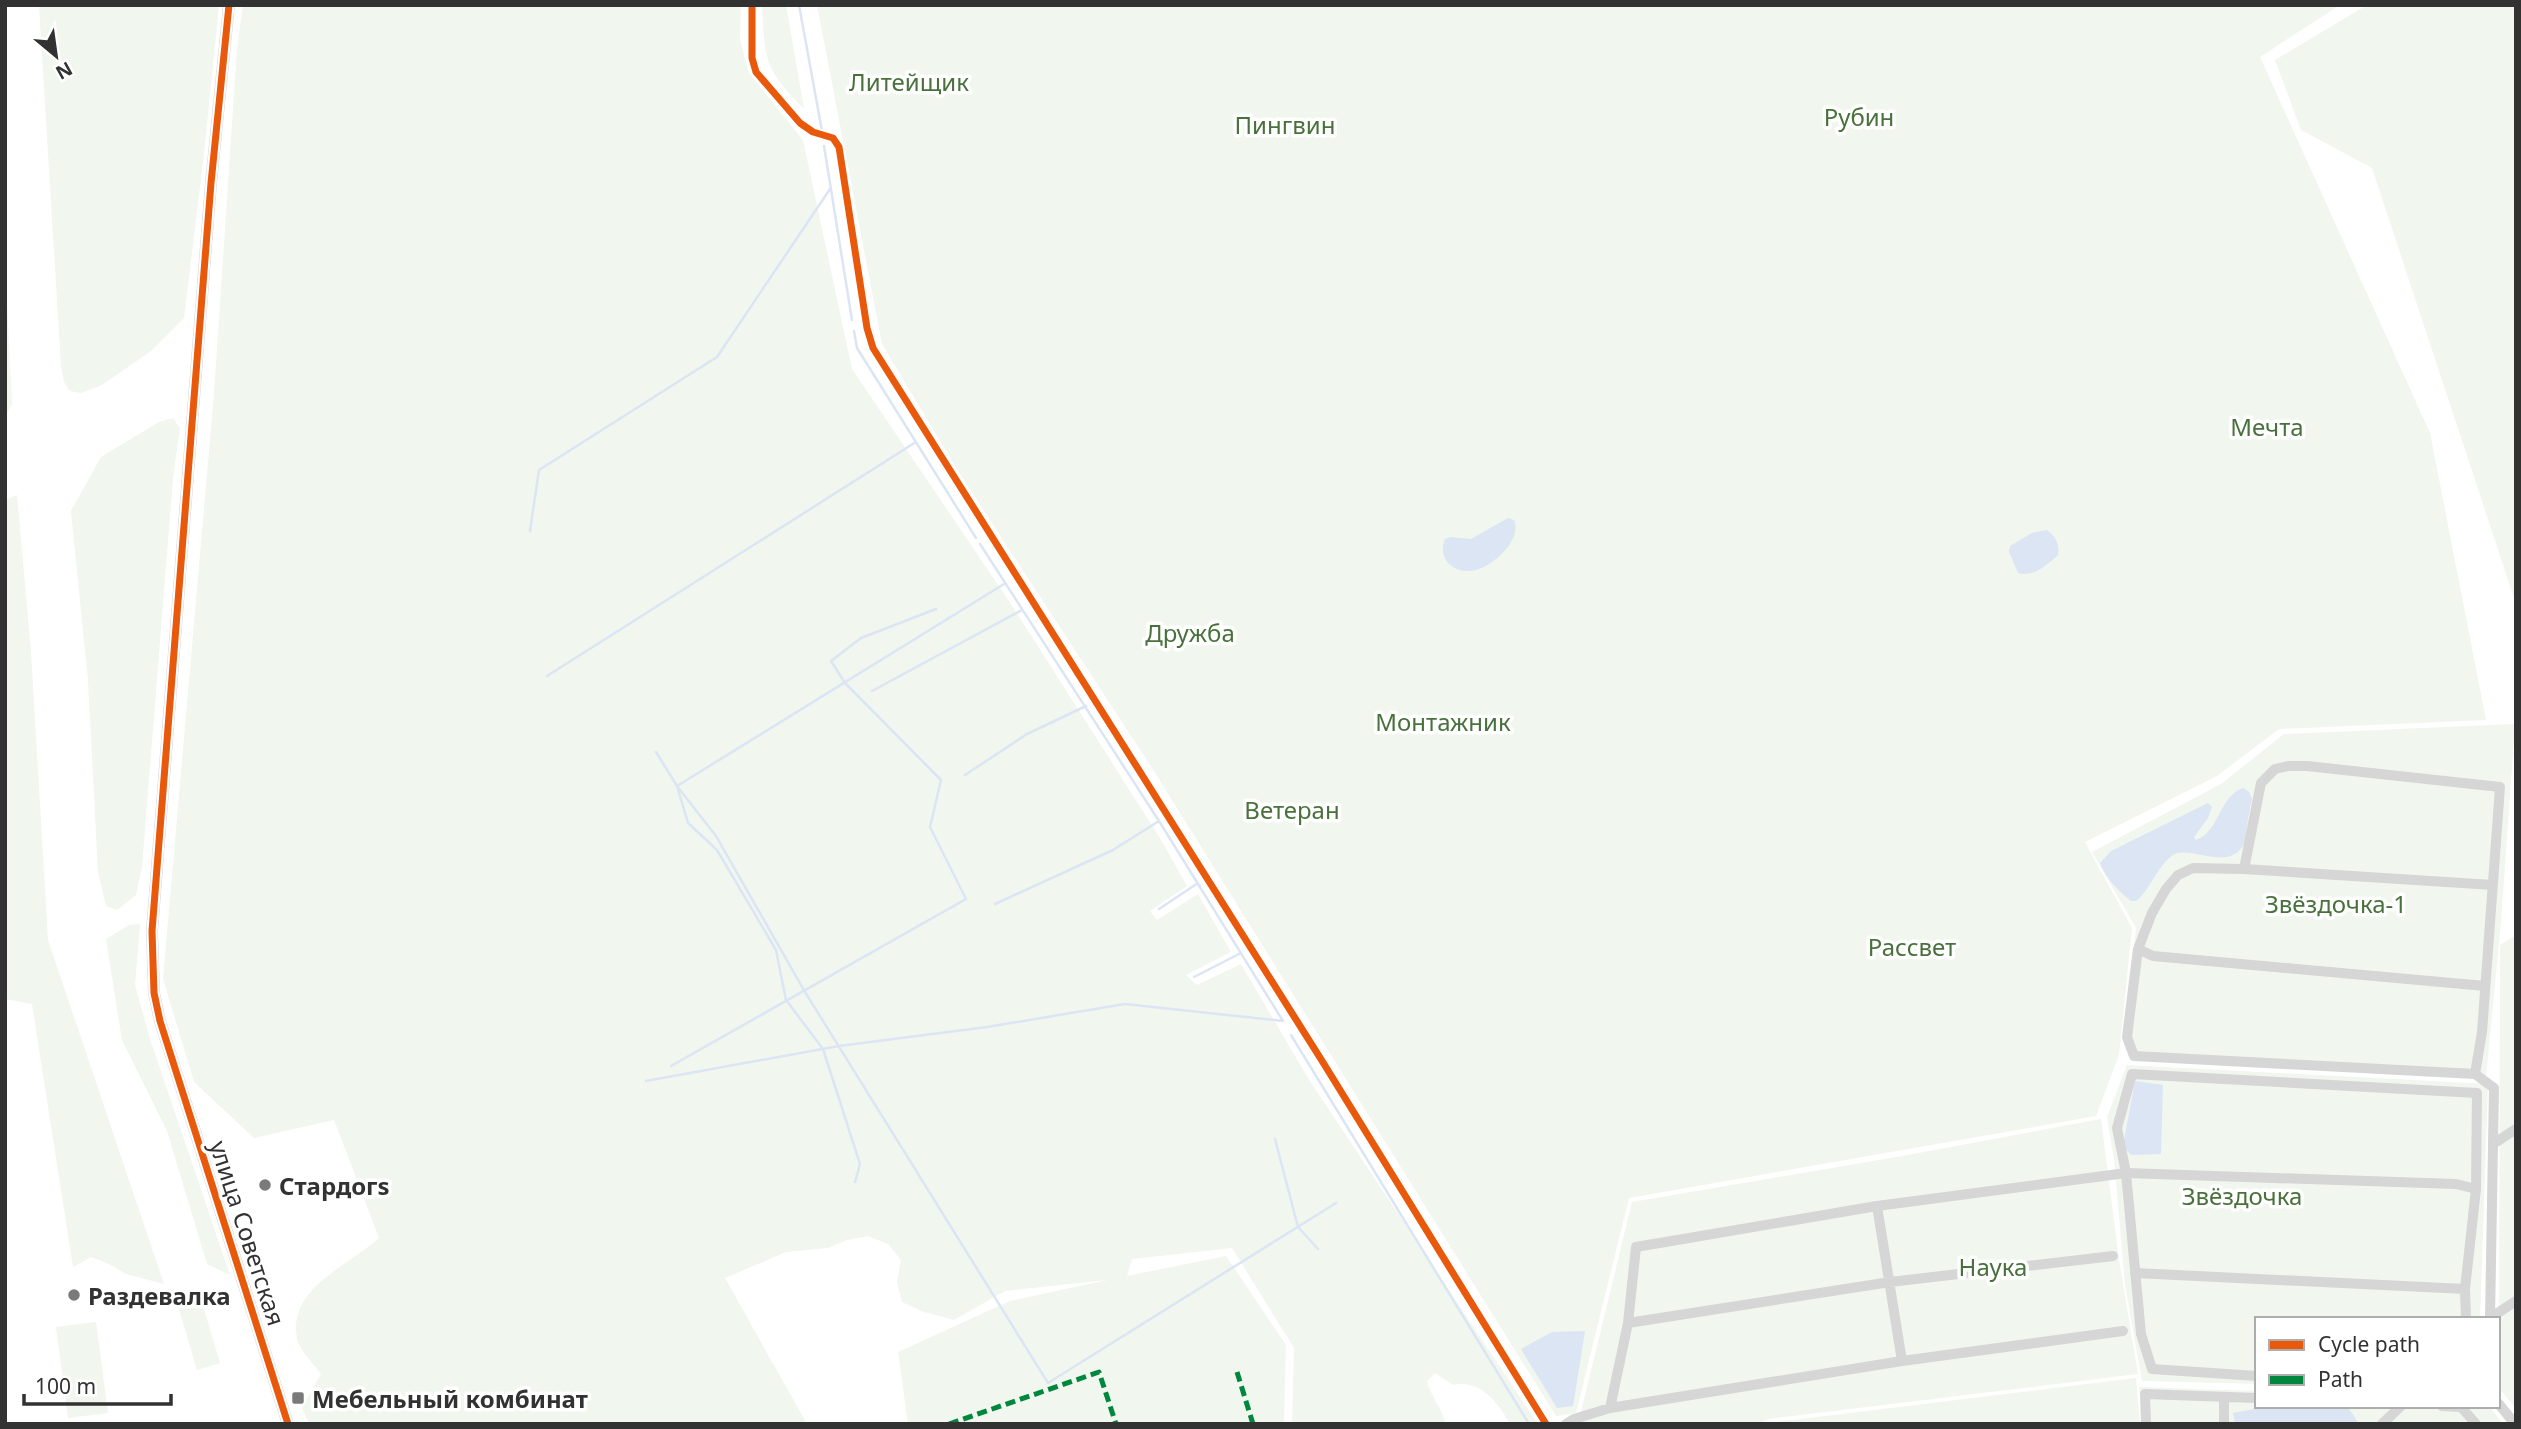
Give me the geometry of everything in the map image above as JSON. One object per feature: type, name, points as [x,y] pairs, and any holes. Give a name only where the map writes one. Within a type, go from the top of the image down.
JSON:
[{"type":"street","name":"улица Советская","points":[[229,5],[211,183],[152,931],[154,993],[170,1054],[288,1424]]},
{"type":"street","points":[[752,5],[752,58],[756,72],[800,123],[813,132],[833,138],[839,146],[867,328],[873,348],[1324,1064],[1546,1424]]},
{"type":"street","points":[[2244,869],[2261,783],[2275,769],[2307,766],[2500,787],[2482,1032],[2475,1074]]},
{"type":"street","points":[[2490,1317],[2494,1088],[2475,1074],[2134,1056],[2127,1037],[2138,949],[2152,913],[2178,875],[2193,868],[2493,885]]},
{"type":"street","points":[[2138,949],[2153,956],[2485,986]]},
{"type":"street","points":[[2255,1376],[2152,1369],[2141,1335],[2126,1173],[2118,1128],[2132,1073],[2477,1093],[2476,1189],[2465,1289],[2466,1317]]},
{"type":"street","points":[[2493,1144],[2516,1129]]},
{"type":"street","points":[[1610,1408],[1628,1323],[1636,1247],[1877,1206],[2126,1173],[2456,1184],[2476,1189]]},
{"type":"street","points":[[1877,1206],[1902,1361]]},
{"type":"street","points":[[1628,1323],[1889,1282],[2113,1256]]},
{"type":"street","points":[[2135,1273],[2465,1289]]},
{"type":"street","points":[[2492,1317],[2516,1301]]},
{"type":"street","points":[[1566,1424],[1610,1408],[1902,1361],[2123,1331]]},
{"type":"street","points":[[2146,1424],[2145,1394],[2255,1398]]},
{"type":"street","points":[[2224,1397],[2224,1424]]},
{"type":"street","points":[[2500,1405],[2515,1424]]},
{"type":"street","points":[[2382,1424],[2399,1408]]},
{"type":"street","points":[[2461,1408],[2476,1424]]},
{"type":"green space","points":[[39,5],[219,5],[184,318],[151,351],[102,385],[81,393],[70,391],[64,382],[61,366]]},
{"type":"green space","points":[[243,5],[741,5],[740,39],[749,73],[803,140],[852,369],[1011,604],[1160,838],[1187,886],[1150,911],[1157,920],[1198,894],[1231,952],[1186,975],[1197,985],[1241,964],[1308,1078],[1538,1424],[1510,1424],[1494,1400],[1480,1389],[1472,1385],[1453,1385],[1435,1373],[1427,1381],[1445,1424],[1292,1424],[1294,1348],[1232,1248],[1132,1259],[1127,1276],[1226,1256],[1286,1345],[1284,1424],[908,1424],[898,1352],[1010,1301],[1107,1280],[1005,1291],[954,1320],[921,1311],[902,1302],[897,1282],[901,1260],[888,1244],[868,1236],[847,1240],[828,1248],[786,1252],[725,1278],[807,1424],[309,1424],[302,1408],[321,1374],[298,1342],[297,1320],[302,1305],[323,1280],[379,1238],[334,1120],[254,1138],[194,1082],[163,979],[214,394],[237,49]]},
{"type":"green space","points":[[762,5],[786,5],[804,109],[781,83],[769,63]]},
{"type":"green space","points":[[817,5],[2340,5],[2260,57],[2430,433],[2486,720],[2279,729],[2217,776],[2085,842],[2132,928],[2119,1055],[2096,1116],[1629,1198],[1576,1413],[1556,1416],[1150,765],[958,471],[882,344]]},
{"type":"green space","points":[[2367,5],[2516,5],[2516,604],[2372,168],[2301,130],[2275,60]]},
{"type":"green space","points":[[5,262],[12,404],[5,417]]},
{"type":"green space","points":[[173,418],[180,428],[173,478],[142,867],[136,895],[117,910],[106,906],[98,872],[88,680],[71,511],[101,457],[159,422]]},
{"type":"green space","points":[[17,495],[31,652],[48,940],[164,1284],[126,1274],[91,1257],[73,1267],[32,1004],[5,999],[5,500]]},
{"type":"green space","name":"Звёздочка-1","points":[[2515,724],[2501,922],[2486,1077],[2129,1057],[2124,1041],[2136,928],[2092,852],[2221,784],[2284,734]]},
{"type":"green space","points":[[140,924],[135,985],[150,1039],[230,1275],[207,1264],[167,1131],[122,1040],[106,939],[129,925]]},
{"type":"green space","points":[[2516,935],[2516,1409],[2500,1389],[2500,945]]},
{"type":"green space","name":"Звёздочка","points":[[2127,1065],[2488,1084],[2480,1317],[2255,1317],[2255,1384],[2142,1381],[2125,1285],[2114,1159],[2107,1117]]},
{"type":"green space","name":"Наука","points":[[2101,1119],[2119,1260],[2138,1374],[1768,1419],[1757,1424],[1581,1424],[1581,1412],[1632,1202]]},
{"type":"green space","points":[[201,1299],[220,1363],[197,1370],[178,1306]]},
{"type":"green space","points":[[96,1322],[108,1413],[68,1418],[56,1327]]},
{"type":"green space","points":[[2136,1378],[2140,1424],[1765,1424],[1767,1423]]},
{"type":"green space","points":[[2139,1387],[2255,1391],[2255,1408],[2491,1408],[2503,1424],[2143,1424]]},
{"type":"water","points":[[1508,518],[1514,520],[1515,527],[1511,542],[1500,556],[1486,566],[1464,571],[1446,560],[1443,547],[1445,539],[1471,539]]},
{"type":"water","points":[[2047,530],[2056,541],[2058,555],[2035,572],[2018,573],[2009,552],[2010,546],[2032,533]]},
{"type":"water","points":[[2243,788],[2249,792],[2252,799],[2245,841],[2236,853],[2227,857],[2188,853],[2173,855],[2136,901],[2126,897],[2106,874],[2100,863],[2111,851],[2208,803],[2212,807],[2208,818],[2194,837],[2196,840],[2204,836],[2229,799]]},
{"type":"water","points":[[2135,1081],[2163,1085],[2161,1154],[2131,1155],[2123,1146]]},
{"type":"water","points":[[1585,1331],[1573,1406],[1557,1408],[1521,1349],[1552,1332]]},
{"type":"water","points":[[2260,1408],[2349,1408],[2359,1424],[2235,1424],[2233,1413]]},
{"type":"waterway","points":[[799,5],[822,131]]},
{"type":"waterway","points":[[824,146],[852,320]]},
{"type":"waterway","points":[[530,531],[539,470],[717,357],[830,189]]},
{"type":"waterway","points":[[854,331],[857,348],[976,538]]},
{"type":"waterway","points":[[547,676],[916,442]]},
{"type":"waterway","points":[[980,544],[1159,821],[1283,1021]]},
{"type":"waterway","points":[[855,1182],[860,1164],[823,1049],[786,1000],[776,950],[717,850],[688,823],[677,786],[1004,584]]},
{"type":"waterway","points":[[671,1066],[966,899],[930,827],[941,780],[845,683],[831,661],[861,638],[936,609]]},
{"type":"waterway","points":[[872,691],[1022,610]]},
{"type":"waterway","points":[[965,775],[1027,734],[1086,706]]},
{"type":"waterway","points":[[656,752],[677,786],[716,836],[805,992],[1048,1383],[1336,1203]]},
{"type":"waterway","points":[[995,904],[1113,850],[1159,821]]},
{"type":"waterway","points":[[1159,909],[1198,883]]},
{"type":"waterway","points":[[1194,977],[1241,953]]},
{"type":"waterway","points":[[646,1081],[839,1046],[987,1027],[1125,1004],[1283,1021]]},
{"type":"waterway","points":[[1291,1035],[1529,1424]]},
{"type":"waterway","points":[[1275,1139],[1298,1227],[1318,1249]]},
{"type":"marked path","points":[[949,1424],[1099,1372],[1116,1424]]},
{"type":"marked path","points":[[1237,1372],[1253,1424]]},
{"type":"cycle path","points":[[229,5],[211,183],[152,931],[154,993],[160,1021],[288,1424]]},
{"type":"cycle path","points":[[752,5],[752,58],[756,72],[800,123],[813,132],[833,138],[839,147],[867,328],[873,348],[1324,1064],[1546,1424]]},
{"type":"place","name":"Стардогs","points":[[265,1185]]},
{"type":"place","name":"Раздевалка","points":[[74,1295]]},
{"type":"place","name":"Мебельный комбинат","points":[[298,1398]]},
{"type":"park label","name":"Литейщик","points":[[909,81]]},
{"type":"park label","name":"Рубин","points":[[1859,116]]},
{"type":"park label","name":"Пингвин","points":[[1285,124]]},
{"type":"park label","name":"Мечта","points":[[2267,426]]},
{"type":"park label","name":"Дружба","points":[[1190,632]]},
{"type":"park label","name":"Монтажник","points":[[1443,721]]},
{"type":"park label","name":"Ветеран","points":[[1292,809]]},
{"type":"park label","name":"Рассвет","points":[[1912,946]]}]
